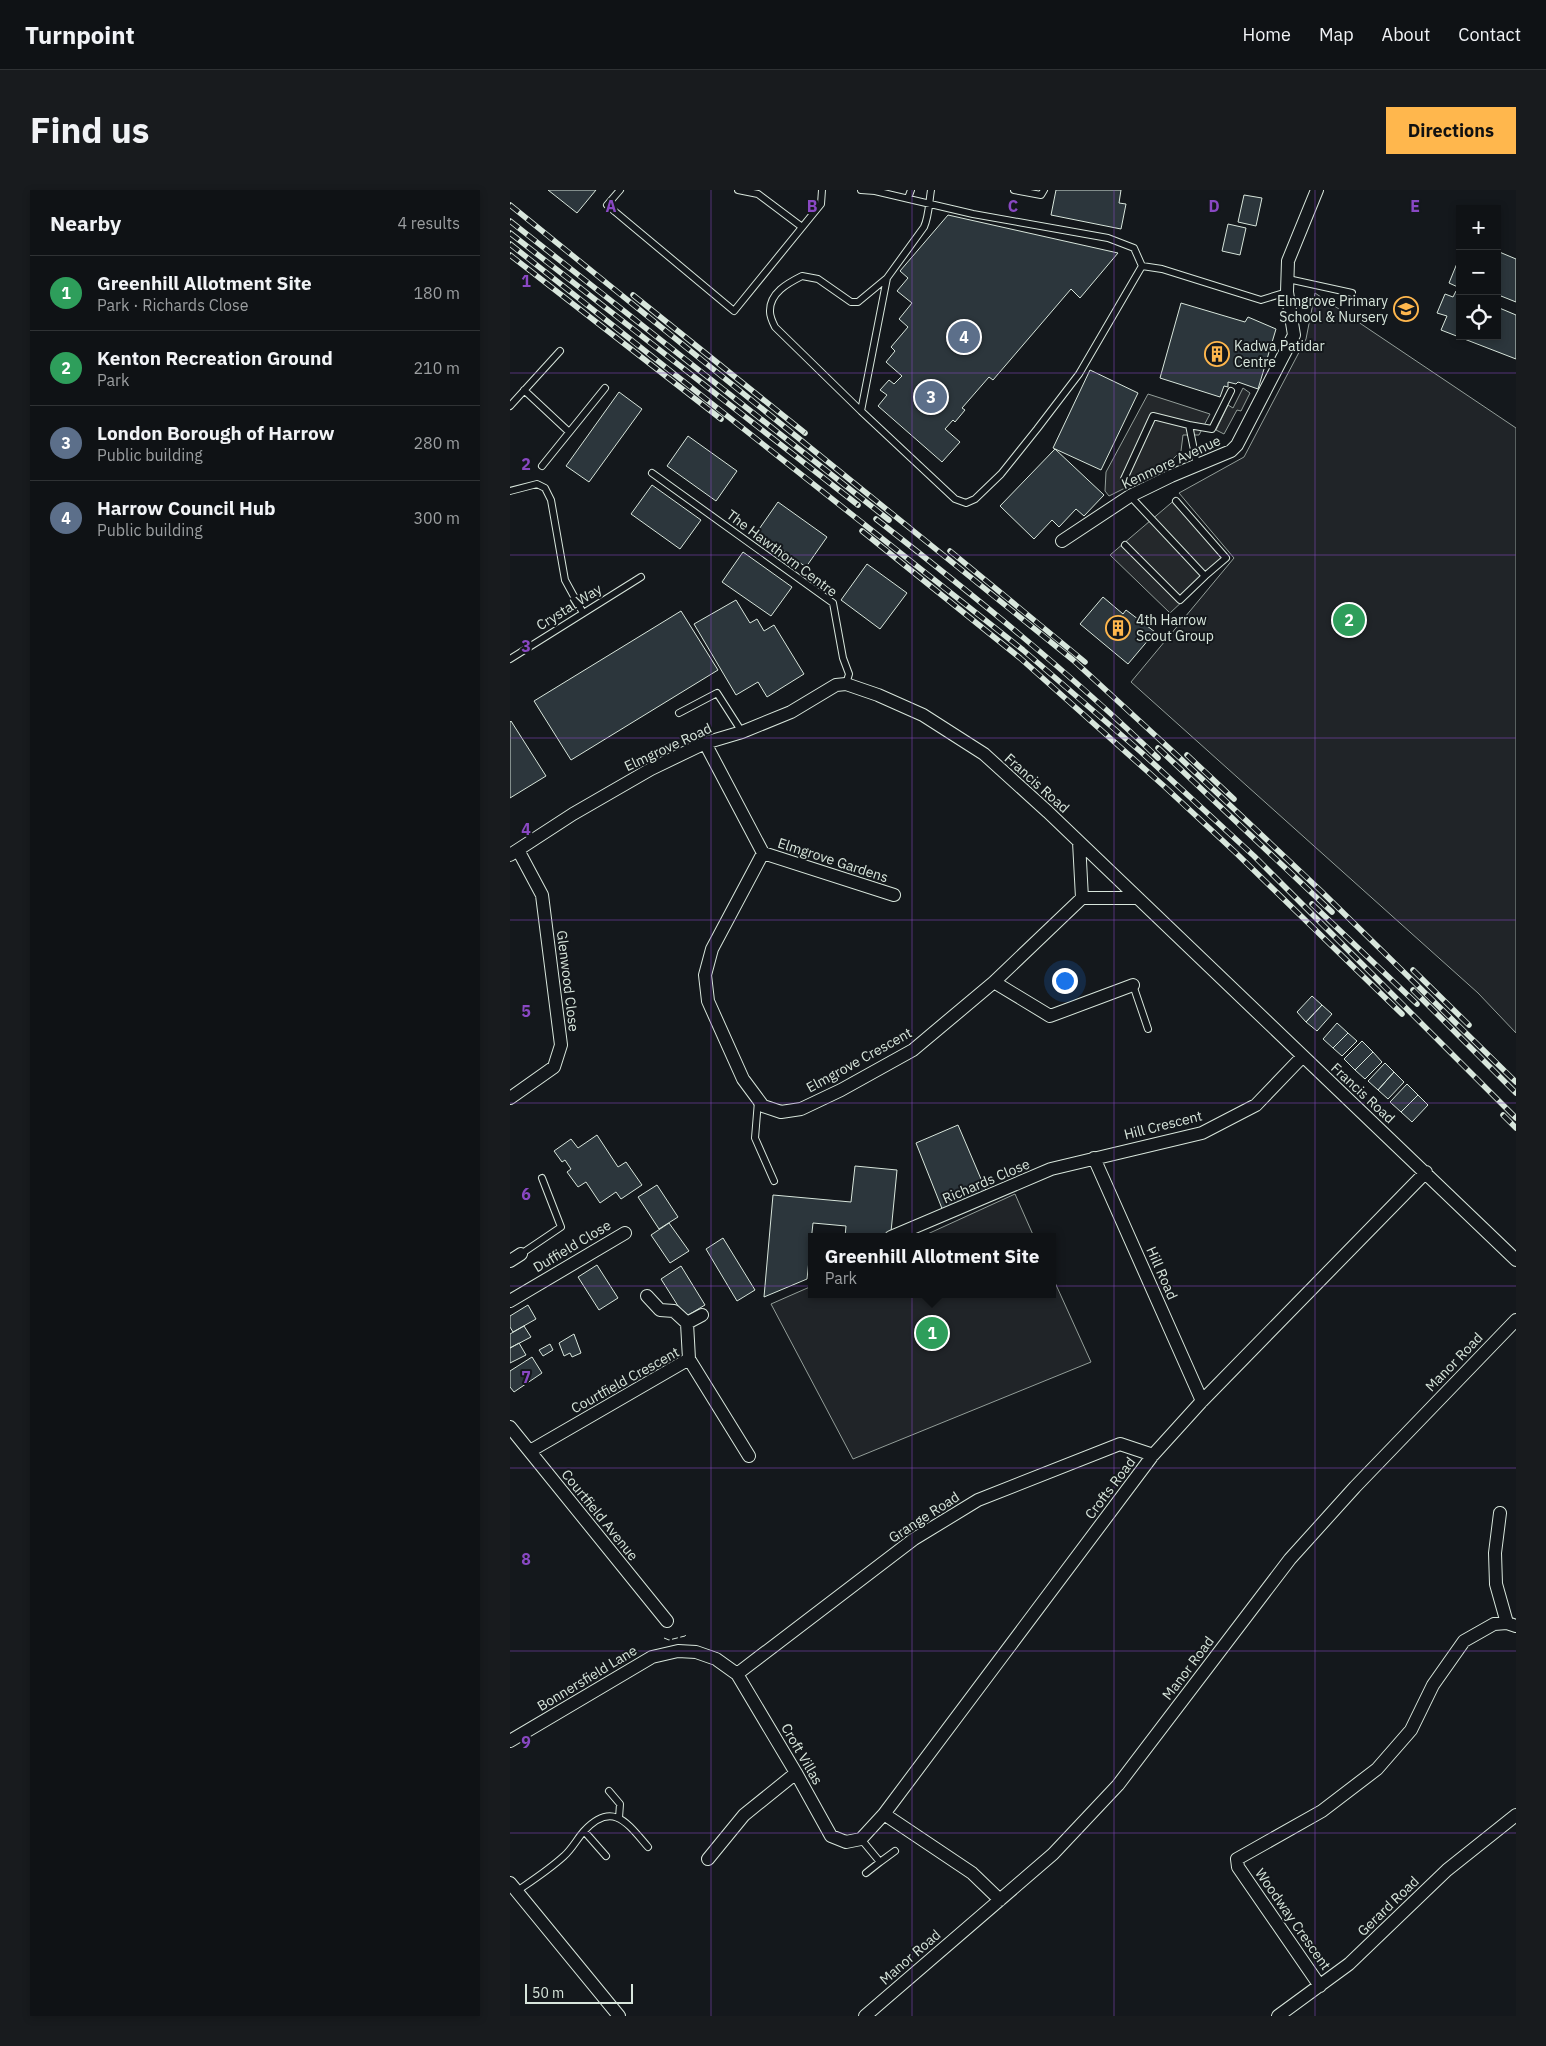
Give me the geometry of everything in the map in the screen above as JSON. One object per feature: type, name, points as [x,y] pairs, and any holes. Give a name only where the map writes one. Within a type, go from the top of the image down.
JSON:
[{"type":"street","name":"Kenmore Avenue","points":[[1062,541],[1130,496],[1231,451],[1242,437],[1294,335],[1288,285],[1288,262],[1316,190]]},
{"type":"street","name":"Elmgrove Road","points":[[514,853],[573,814],[652,769],[706,743],[742,732],[791,712],[836,685],[846,684]]},
{"type":"street","name":"Francis Road","points":[[846,684],[878,695],[923,715],[984,754],[1138,898],[1516,1260]]},
{"type":"street","points":[[706,743],[763,853]]},
{"type":"street","points":[[1079,842],[1082,898],[1138,898]]},
{"type":"street","name":"Glenwood Close","points":[[510,1098],[554,1067],[561,1045],[542,895],[514,853]]},
{"type":"street","name":"Elmgrove Gardens","points":[[763,853],[894,895]]},
{"type":"street","name":"Elmgrove Crescent","points":[[763,853],[712,949],[705,975],[708,1001],[742,1079],[763,1106],[782,1112],[801,1109],[841,1090],[913,1050],[994,982],[1082,898]]},
{"type":"street","points":[[994,982],[1050,1016],[1133,985]]},
{"type":"street","name":"Hill Crescent","points":[[1094,1158],[1202,1133],[1256,1105],[1303,1056]]},
{"type":"street","name":"Richards Close","points":[[900,1233],[1051,1169],[1094,1158]]},
{"type":"street","name":"Hill Road","points":[[1094,1158],[1202,1401]]},
{"type":"street","name":"Crofts Road","points":[[861,1839],[884,1814],[1153,1455],[1202,1401],[1426,1172]]},
{"type":"street","name":"Duffield Close","points":[[510,1301],[625,1233]]},
{"type":"street","points":[[510,1261],[521,1254]]},
{"type":"street","points":[[647,1296],[660,1310],[674,1312],[688,1323]]},
{"type":"street","points":[[688,1323],[702,1315]]},
{"type":"street","name":"Manor Road","points":[[865,2016],[1053,1854],[1118,1785],[1290,1559],[1355,1487],[1516,1320]]},
{"type":"street","points":[[688,1323],[689,1359]]},
{"type":"street","name":"Courtfield Crescent","points":[[530,1451],[689,1359],[749,1456]]},
{"type":"street","name":"Courtfield Avenue","points":[[510,1427],[667,1621]]},
{"type":"street","name":"Grange Road","points":[[737,1674],[914,1538],[978,1500],[1120,1444],[1153,1455]]},
{"type":"street","points":[[1500,1514],[1495,1553],[1496,1584],[1512,1625]]},
{"type":"street","name":"Woodway Crescent","points":[[1320,1986],[1238,1867],[1237,1859],[1322,1811],[1377,1769],[1411,1730],[1433,1685],[1464,1641],[1494,1624],[1512,1625]]},
{"type":"street","name":"Bonnersfield Lane","points":[[510,1742],[652,1657],[678,1650],[696,1652],[716,1659],[737,1674]]},
{"type":"street","name":"Croft Villas","points":[[737,1674],[831,1836],[846,1842],[861,1839]]},
{"type":"street","points":[[708,1859],[744,1815],[796,1773]]},
{"type":"street","points":[[884,1814],[972,1872],[1000,1900]]},
{"type":"street","name":"Gerard Road","points":[[1278,2016],[1349,1964],[1447,1870],[1516,1815]]},
{"type":"street","points":[[514,1887],[619,2016]]},
{"type":"lane","points":[[620,190],[607,205],[734,311],[821,204],[822,190]]},
{"type":"lane","points":[[738,190],[758,194],[802,227]]},
{"type":"lane","points":[[861,190],[875,190],[973,214],[1108,238],[1134,248],[1142,266]]},
{"type":"lane","points":[[908,198],[911,190]]},
{"type":"lane","points":[[932,190],[924,227],[887,278],[858,302],[851,302],[818,279],[802,276],[784,285],[772,299],[770,312],[775,327],[955,499],[966,503],[975,499],[1001,474],[1079,374],[1142,266]]},
{"type":"lane","points":[[1014,190],[1036,196],[1041,195],[1044,190]]},
{"type":"lane","points":[[1142,266],[1162,269],[1261,300],[1288,285],[1352,293]]},
{"type":"lane","points":[[862,411],[887,278]]},
{"type":"lane","points":[[510,406],[560,351]]},
{"type":"lane","points":[[542,466],[605,388]]},
{"type":"lane","points":[[524,390],[569,432]]},
{"type":"lane","points":[[1124,480],[1153,416],[1189,426],[1212,429],[1231,391]]},
{"type":"lane","points":[[1189,426],[1197,465]]},
{"type":"lane","name":"The Hawthorn Centre","points":[[652,473],[833,603],[849,674],[846,684]]},
{"type":"lane","points":[[510,491],[537,484],[545,488],[551,500],[565,580],[583,613]]},
{"type":"lane","points":[[1130,496],[1205,576]]},
{"type":"lane","points":[[1125,545],[1180,600],[1226,558],[1176,501]]},
{"type":"lane","name":"Crystal Way","points":[[510,659],[641,577]]},
{"type":"lane","points":[[679,713],[717,693],[742,732]]},
{"type":"lane","points":[[1133,985],[1148,1029]]},
{"type":"lane","points":[[758,1100],[755,1138],[774,1181]]},
{"type":"lane","points":[[521,1254],[561,1227],[542,1178]]},
{"type":"lane","points":[[609,1791],[620,1804],[619,1818]]},
{"type":"lane","points":[[514,1887],[565,1855],[584,1831],[602,1817],[609,1816],[625,1821],[648,1847]]},
{"type":"lane","points":[[584,1831],[606,1856]]},
{"type":"lane","points":[[861,1839],[880,1862]]},
{"type":"lane","points":[[866,1873],[895,1851]]},
{"type":"shaded area","points":[[1315,293],[1516,428],[1516,1033],[1478,993],[1131,682],[1234,558],[1179,493],[1244,457],[1306,339]]},
{"type":"shaded area","points":[[1243,388],[1250,393],[1241,411],[1237,410],[1224,434],[1216,430],[1228,405],[1233,408]]},
{"type":"shaded area","points":[[1148,394],[1210,414],[1199,435],[1183,435],[1181,451],[1163,469],[1109,496],[1105,491],[1106,472]]},
{"type":"shaded area","points":[[1177,498],[1229,558],[1170,613],[1110,555]]},
{"type":"shaded area","points":[[1015,1194],[1032,1233],[930,1233]]},
{"type":"shaded area","points":[[1056,1285],[1091,1362],[853,1459],[771,1304],[808,1288],[808,1298],[1056,1298]]},
{"type":"building","points":[[548,190],[596,190],[577,213]]},
{"type":"building","points":[[1056,190],[1121,190],[1119,203],[1126,204],[1121,229],[1051,215]]},
{"type":"building","points":[[1244,195],[1262,198],[1256,226],[1238,222]]},
{"type":"building","points":[[948,215],[1118,253],[1080,298],[1071,289],[993,380],[989,377],[962,408],[965,410],[955,422],[953,420],[945,429],[960,442],[942,462],[878,406],[887,395],[880,390],[889,380],[894,384],[902,376],[886,362],[895,351],[891,347],[908,327],[899,319],[912,303],[897,291],[908,278],[900,271]]},
{"type":"building","points":[[1228,224],[1246,228],[1240,255],[1222,251]]},
{"type":"building","points":[[1501,253],[1516,259],[1516,302],[1501,296]]},
{"type":"building","points":[[1456,266],[1456,286],[1449,283]]},
{"type":"building","points":[[1456,291],[1456,336],[1441,330],[1447,316],[1437,313],[1445,294],[1453,297]]},
{"type":"building","name":"Kadwa Patidar Centre","points":[[1181,303],[1245,322],[1248,317],[1276,329],[1258,389],[1238,382],[1236,384],[1228,382],[1228,387],[1224,386],[1220,397],[1160,378]]},
{"type":"building","points":[[1501,309],[1516,315],[1516,359],[1467,340],[1501,340]]},
{"type":"building","points":[[1090,370],[1138,393],[1101,470],[1053,448]]},
{"type":"building","points":[[619,392],[642,409],[589,482],[566,466]]},
{"type":"building","points":[[688,436],[737,471],[716,501],[667,466]]},
{"type":"building","points":[[1055,449],[1104,495],[1084,516],[1076,509],[1059,527],[1052,520],[1034,539],[1000,506]]},
{"type":"building","points":[[652,485],[701,520],[680,549],[631,514]]},
{"type":"building","points":[[778,502],[827,537],[806,567],[757,532]]},
{"type":"building","points":[[743,552],[792,587],[771,616],[722,582]]},
{"type":"building","points":[[867,564],[907,593],[880,629],[841,600]]},
{"type":"building","name":"4th Harrow Scout Group","points":[[1103,597],[1123,614],[1126,610],[1155,632],[1128,664],[1080,624]]},
{"type":"building","points":[[736,600],[750,623],[757,619],[764,631],[774,625],[804,674],[767,697],[758,682],[736,695],[694,624]]},
{"type":"building","points":[[681,611],[718,670],[571,760],[534,701]]},
{"type":"building","points":[[510,722],[546,776],[510,798]]},
{"type":"building","points":[[1312,996],[1322,1005],[1306,1022],[1297,1012]]},
{"type":"building","points":[[1322,1005],[1332,1014],[1317,1031],[1306,1022]]},
{"type":"building","points":[[1337,1023],[1348,1033],[1333,1048],[1323,1039]]},
{"type":"building","points":[[1348,1033],[1357,1041],[1342,1056],[1333,1048]]},
{"type":"building","points":[[1362,1041],[1373,1052],[1355,1070],[1344,1059]]},
{"type":"building","points":[[1373,1052],[1382,1062],[1365,1079],[1355,1070]]},
{"type":"building","points":[[1385,1063],[1394,1072],[1378,1090],[1368,1081]]},
{"type":"building","points":[[1394,1072],[1404,1082],[1388,1099],[1378,1090]]},
{"type":"building","points":[[1407,1084],[1418,1095],[1401,1112],[1390,1102]]},
{"type":"building","points":[[1418,1095],[1428,1105],[1412,1122],[1401,1112]]},
{"type":"building","points":[[958,1125],[987,1193],[943,1211],[916,1143]]},
{"type":"building","points":[[597,1135],[618,1167],[626,1162],[642,1185],[621,1199],[616,1192],[600,1203],[586,1182],[578,1187],[567,1172],[571,1169],[565,1160],[562,1162],[554,1151],[571,1139],[578,1148]]},
{"type":"building","points":[[855,1166],[897,1170],[891,1232],[845,1233],[846,1226],[813,1223],[812,1233],[808,1233],[807,1279],[764,1297],[773,1195],[851,1202]]},
{"type":"building","points":[[657,1185],[678,1217],[659,1229],[638,1197]]},
{"type":"building","points":[[669,1223],[689,1251],[670,1263],[651,1235]]},
{"type":"building","points":[[723,1238],[755,1290],[737,1301],[706,1249]]},
{"type":"building","points":[[597,1265],[618,1298],[599,1310],[578,1277]]},
{"type":"building","points":[[681,1266],[705,1305],[685,1317],[661,1279]]},
{"type":"building","points":[[528,1305],[536,1319],[513,1332],[510,1327],[510,1316]]},
{"type":"building","points":[[524,1326],[531,1337],[510,1348],[510,1334]]},
{"type":"building","points":[[574,1334],[581,1353],[572,1357],[570,1353],[564,1356],[559,1343]]},
{"type":"building","points":[[519,1343],[526,1355],[510,1363],[510,1348]]},
{"type":"building","points":[[550,1344],[553,1350],[543,1356],[539,1350]]},
{"type":"building","points":[[532,1357],[542,1373],[514,1392],[510,1387],[510,1371]]},
{"type":"railway","points":[[510,205],[1073,660],[1321,891],[1516,1082]]},
{"type":"railway","points":[[510,221],[889,520]]},
{"type":"railway","points":[[510,233],[858,505]]},
{"type":"railway","points":[[510,244],[1023,650],[1141,752],[1254,856],[1516,1118]]},
{"type":"railway","points":[[510,255],[721,419]]},
{"type":"railway","points":[[633,295],[805,433]]},
{"type":"railway","points":[[876,519],[1020,635],[1090,695],[1158,758]]},
{"type":"railway","points":[[862,531],[1020,658],[1165,787],[1402,1014]]},
{"type":"railway","points":[[950,551],[1085,662]]},
{"type":"railway","points":[[1158,748],[1332,912]]},
{"type":"railway","points":[[1187,755],[1234,799]]},
{"type":"railway","points":[[1312,904],[1417,1004]]},
{"type":"railway","points":[[1413,970],[1469,1025]]},
{"type":"railway","points":[[1413,990],[1516,1093]]},
{"type":"railway","points":[[1503,1115],[1516,1128]]},
{"type":"fence","points":[[664,1638],[669,1640],[687,1634]]},
{"type":"place","name":"Elmgrove Primary School & Nursery","points":[[1406,309]]},
{"type":"place","name":"Harrow Council Hub","points":[[964,337]]},
{"type":"place","name":"Kadwa Patidar Centre","points":[[1217,354]]},
{"type":"place","name":"London Borough of Harrow","points":[[931,397]]},
{"type":"place","name":"Kenton Recreation Ground","points":[[1349,620]]},
{"type":"place","name":"4th Harrow Scout Group","points":[[1118,628]]},
{"type":"place","name":"Greenhill Allotment Site","points":[[932,1333]]}]
